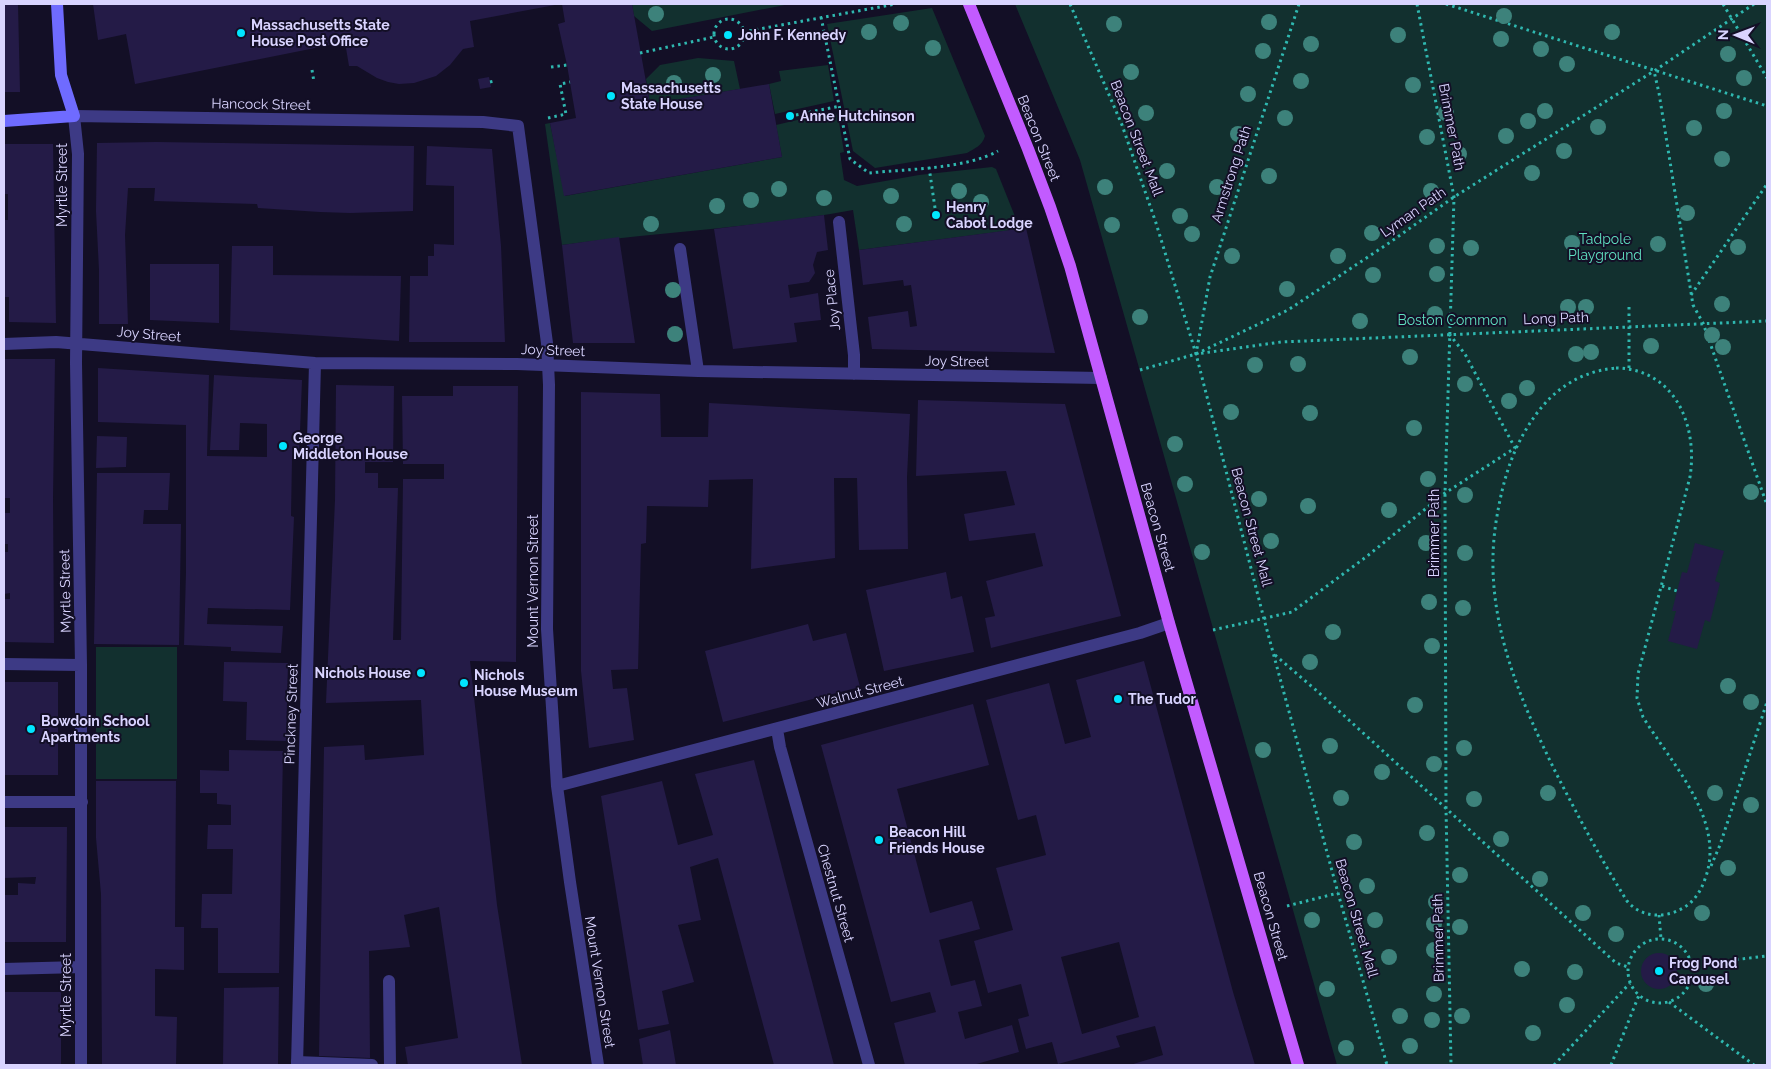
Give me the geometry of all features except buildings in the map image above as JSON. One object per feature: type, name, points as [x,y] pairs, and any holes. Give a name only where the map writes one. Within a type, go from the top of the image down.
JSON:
[{"type":"main road","points":[[57,4],[61,75],[74,116]]},
{"type":"main road","name":"Beacon Street","points":[[969,4],[1050,207],[1070,266],[1169,624],[1298,1065]]},
{"type":"main road","name":"Hancock Street","points":[[4,121],[74,116]]},
{"type":"street","name":"Hancock Street","points":[[74,116],[483,122],[518,126]]},
{"type":"street","name":"Myrtle Street","points":[[74,116],[78,154],[76,344],[82,802],[81,1065]]},
{"type":"street","name":"Mount Vernon Street","points":[[518,126],[547,343],[549,385],[547,629],[557,786],[598,1065]]},
{"type":"street","name":"Joy Place","points":[[839,222],[854,355],[854,374]]},
{"type":"street","points":[[680,249],[698,371]]},
{"type":"street","name":"Joy Street","points":[[4,344],[56,342],[315,363],[547,365],[698,371],[1101,378]]},
{"type":"street","name":"Pinckney Street","points":[[297,1064],[315,363]]},
{"type":"street","name":"Walnut Street","points":[[557,786],[1131,636],[1169,624]]},
{"type":"street","points":[[4,664],[81,665]]},
{"type":"street","name":"Chestnut Street","points":[[777,729],[780,747],[869,1065]]},
{"type":"street","points":[[4,802],[82,802]]},
{"type":"street","points":[[4,969],[80,967]]},
{"type":"street","points":[[389,981],[390,1065]]},
{"type":"street","points":[[297,1064],[372,1065]]},
{"type":"path","points":[[743,32],[896,4]]},
{"type":"path","name":"Beacon Street Mall","points":[[1070,4],[1122,125],[1156,223],[1196,354],[1264,619],[1338,893],[1387,1065]]},
{"type":"path","name":"Armstrong Path","points":[[1196,354],[1210,277],[1298,4]]},
{"type":"path","name":"Brimmer Path","points":[[1417,4],[1454,197],[1445,494],[1446,808],[1451,1065]]},
{"type":"path","points":[[1446,4],[1767,106]]},
{"type":"path","points":[[1724,4],[1767,78]]},
{"type":"path","name":"Lyman Path","points":[[1140,370],[1196,354],[1288,310],[1454,197],[1654,71],[1754,4]]},
{"type":"path","points":[[821,17],[850,159],[869,173],[967,162],[985,157],[998,150]]},
{"type":"path","points":[[726,20],[739,24],[743,32],[738,46],[728,49],[719,46],[714,37],[718,24],[726,20]]},
{"type":"path","points":[[640,53],[714,37]]},
{"type":"path","points":[[550,67],[568,65]]},
{"type":"path","points":[[312,70],[314,82]]},
{"type":"path","points":[[1654,71],[1693,305],[1703,323],[1767,505]]},
{"type":"path","points":[[548,118],[566,114],[560,84],[570,82]]},
{"type":"path","points":[[796,115],[840,106]]},
{"type":"path","points":[[929,167],[935,208]]},
{"type":"path","points":[[1691,295],[1767,184]]},
{"type":"path","points":[[1629,305],[1629,368]]},
{"type":"path","name":"Long Path","points":[[1196,354],[1281,342],[1767,321]]},
{"type":"path","points":[[1449,334],[1465,354],[1515,448]]},
{"type":"path","points":[[1707,874],[1710,853],[1706,827],[1684,777],[1643,717],[1637,698],[1636,683],[1690,477],[1692,449],[1687,419],[1668,389],[1648,374],[1629,368],[1616,368],[1596,371],[1573,380],[1558,390],[1539,412],[1515,448],[1501,496],[1493,549],[1492,574],[1495,602],[1505,651],[1537,734],[1565,791],[1614,881],[1631,907],[1640,912],[1659,915],[1677,911],[1693,901],[1702,888],[1720,845],[1767,702]]},
{"type":"path","points":[[1213,630],[1292,612],[1366,557],[1445,494],[1515,448]]},
{"type":"path","points":[[1662,586],[1677,590]]},
{"type":"path","points":[[1275,655],[1616,962],[1628,967]]},
{"type":"path","points":[[1287,906],[1338,893]]},
{"type":"path","points":[[1659,915],[1661,939]]},
{"type":"path","points":[[1661,939],[1671,941],[1681,947],[1688,955],[1692,975],[1685,992],[1678,998],[1669,1002],[1658,1003],[1648,1001],[1639,995],[1630,983],[1628,967],[1635,951],[1642,944],[1651,940],[1661,939]]},
{"type":"path","points":[[1691,965],[1767,956]]},
{"type":"path","points":[[1554,1065],[1630,983]]},
{"type":"path","points":[[1611,1065],[1639,995]]},
{"type":"path","points":[[1669,1002],[1754,1065]]},
{"type":"green space","points":[[632,4],[790,4],[652,31],[634,16]]},
{"type":"green space","name":"Boston Common","points":[[1015,4],[1767,4],[1767,1065],[1337,1065],[1080,160]]},
{"type":"green space","points":[[932,8],[985,136],[984,139],[967,153],[875,168],[853,151],[827,24]]},
{"type":"green space","points":[[698,58],[734,61],[740,89],[650,104],[646,79],[660,65]]},
{"type":"green space","points":[[828,65],[834,101],[775,114],[769,84],[781,81],[779,71]]},
{"type":"green space","points":[[831,112],[838,116],[844,152],[840,153],[844,180],[857,186],[919,175],[992,167],[996,169],[1020,229],[859,250],[853,210],[744,226],[562,245],[545,124],[550,123],[565,196],[782,157],[776,125]]},
{"type":"green space","points":[[96,647],[177,647],[177,779],[96,779]]},
{"type":"place","name":"Massachusetts State House Post Office","points":[[241,33]]},
{"type":"place","name":"John F. Kennedy","points":[[728,35]]},
{"type":"place","name":"Massachusetts State House","points":[[611,96]]},
{"type":"place","name":"Anne Hutchinson","points":[[790,116]]},
{"type":"place","name":"Henry Cabot Lodge","points":[[936,215]]},
{"type":"place","name":"George Middleton House","points":[[283,446]]},
{"type":"place","name":"Nichols House","points":[[421,673]]},
{"type":"place","name":"Nichols House Museum","points":[[464,683]]},
{"type":"place","name":"The Tudor","points":[[1118,699]]},
{"type":"place","name":"Bowdoin School Apartments","points":[[31,729]]},
{"type":"place","name":"Beacon Hill Friends House","points":[[879,840]]},
{"type":"place","name":"Frog Pond Carousel","points":[[1659,971]]},
{"type":"park label","name":"Tadpole Playground","points":[[1605,248]]}]
